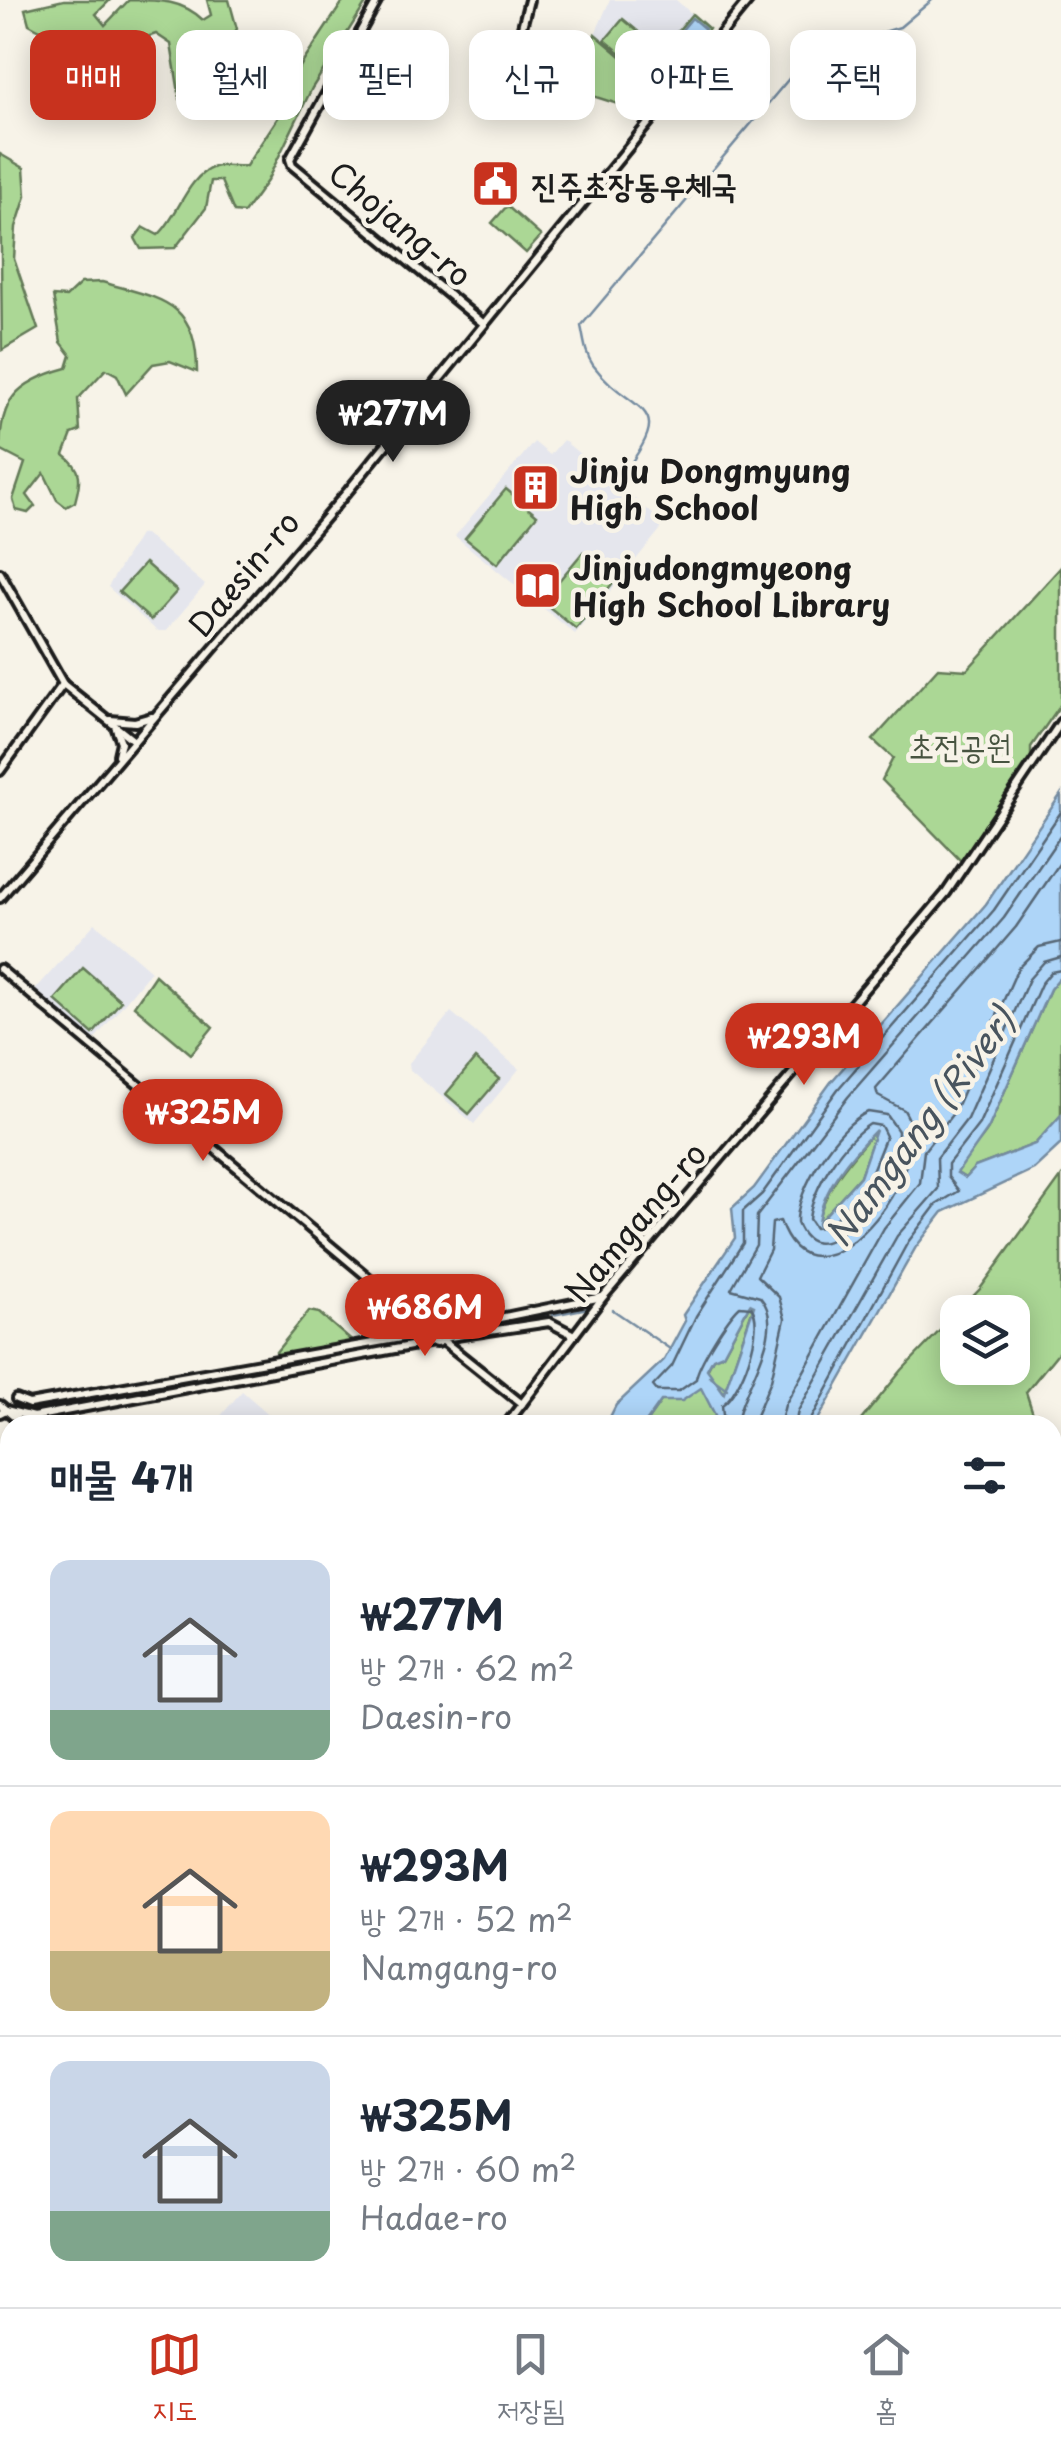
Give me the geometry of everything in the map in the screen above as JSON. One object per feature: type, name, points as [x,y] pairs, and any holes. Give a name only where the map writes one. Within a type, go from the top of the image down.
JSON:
[{"type":"street","name":"Chojang-ro","points":[[378,0],[290,159],[292,166],[484,324]]},
{"type":"street","points":[[522,30],[529,0]]},
{"type":"street","name":"Daesin-ro","points":[[0,898],[484,324],[748,0]]},
{"type":"street","points":[[0,574],[62,684],[134,741]]},
{"type":"street","points":[[0,772],[62,684]]},
{"type":"street","points":[[109,720],[135,722],[153,717]]},
{"type":"street","points":[[109,720],[121,742],[112,766]]},
{"type":"street","name":"Namgang-ro","points":[[514,1415],[603,1297],[946,893],[1061,722]]},
{"type":"street","points":[[0,969],[430,1332],[442,1336],[522,1404]]},
{"type":"street","points":[[44,1415],[432,1342],[442,1336],[603,1297]]},
{"type":"street","points":[[542,1311],[550,1315],[544,1322]]},
{"type":"street","points":[[442,1336],[544,1322],[574,1335]]},
{"type":"street","points":[[430,1332],[432,1342]]},
{"type":"street","points":[[16,1399],[29,1404],[430,1332]]},
{"type":"street","points":[[331,1351],[337,1355],[334,1360]]},
{"type":"street","points":[[244,1367],[247,1377]]},
{"type":"street","points":[[29,1404],[27,1410],[31,1415]]},
{"type":"shaded area","points":[[610,0],[676,0],[692,14],[679,30],[615,30],[615,51],[595,34]]},
{"type":"shaded area","points":[[563,440],[665,524],[575,634],[455,536],[534,442],[550,455]]},
{"type":"shaded area","points":[[145,534],[205,585],[166,631],[157,631],[108,587],[139,535]]},
{"type":"shaded area","points":[[95,923],[151,971],[93,1041],[34,991]]},
{"type":"shaded area","points":[[451,1012],[519,1069],[474,1124],[410,1070],[409,1063]]},
{"type":"shaded area","points":[[242,1391],[270,1415],[222,1415]]},
{"type":"green space","points":[[64,0],[110,0],[96,14],[105,25],[129,0],[170,2],[203,20],[211,15],[207,0],[229,0],[237,29],[176,30],[176,75],[171,44],[156,30],[42,30],[29,24],[25,9]]},
{"type":"green space","points":[[344,0],[368,0],[349,30],[324,30]]},
{"type":"green space","points":[[692,14],[709,29],[708,30],[679,30]]},
{"type":"green space","points":[[623,19],[636,30],[615,30],[615,48],[605,40]]},
{"type":"green space","points":[[323,32],[323,71],[303,107],[303,62]]},
{"type":"green space","points":[[595,34],[615,51],[615,103],[595,97]]},
{"type":"green space","points":[[276,120],[297,120],[267,181],[244,213],[234,212],[221,181],[211,181],[206,208],[175,248],[141,249],[135,238],[143,227],[158,235],[204,172],[217,166],[246,166]]},
{"type":"green space","points":[[0,154],[24,168],[26,196],[16,227],[14,259],[38,329],[2,350]]},
{"type":"green space","points":[[507,206],[541,236],[526,253],[492,223]]},
{"type":"green space","points":[[102,282],[158,299],[182,316],[195,348],[197,372],[170,361],[153,364],[126,394],[117,375],[106,369],[78,399],[80,431],[72,434],[64,455],[75,465],[79,476],[75,502],[66,507],[57,500],[44,473],[27,495],[35,506],[28,513],[16,510],[13,499],[25,463],[0,450],[7,406],[23,387],[67,368],[71,355],[61,342],[53,296],[66,297],[81,283]]},
{"type":"green space","points":[[506,489],[537,515],[497,564],[465,538]]},
{"type":"green space","points":[[583,552],[616,579],[576,629],[542,601]]},
{"type":"green space","points":[[145,563],[177,591],[151,620],[119,592]]},
{"type":"green space","name":"초전공원","points":[[1061,567],[1061,704],[1031,747],[1031,759],[963,863],[882,780],[893,758],[873,740],[938,668],[967,670]]},
{"type":"green space","points":[[83,968],[121,1001],[93,1034],[55,1000]]},
{"type":"green space","points":[[155,975],[213,1027],[191,1054],[134,1006]]},
{"type":"green space","points":[[1061,976],[1061,1115],[1035,1144],[975,1167],[965,1178],[957,1173],[959,1167],[988,1129],[1050,989]]},
{"type":"green space","points":[[475,1059],[499,1079],[469,1114],[446,1094]]},
{"type":"green space","points":[[877,1128],[860,1176],[817,1224],[833,1184]]},
{"type":"green space","points":[[1061,1177],[1061,1349],[1026,1392],[1033,1415],[865,1415],[940,1331],[940,1385],[1030,1385],[1030,1295],[974,1295]]},
{"type":"green space","points":[[750,1304],[754,1305],[724,1394],[707,1370],[713,1358],[723,1354]]},
{"type":"green space","points":[[309,1311],[319,1313],[355,1344],[278,1356],[276,1352]]},
{"type":"green space","points":[[702,1387],[715,1415],[651,1415],[661,1401]]},
{"type":"water","points":[[692,18],[705,29],[704,30],[682,30]]},
{"type":"water","name":"Namgang (River)","points":[[1061,794],[1061,976],[1050,989],[988,1129],[957,1173],[965,1178],[975,1167],[1035,1144],[1061,1115],[1061,1144],[1034,1169],[943,1212],[916,1247],[821,1415],[715,1415],[701,1388],[682,1401],[661,1401],[651,1415],[611,1415],[616,1405],[664,1360],[685,1321],[683,1315],[735,1238],[732,1208],[754,1188],[831,1082],[986,904]],"holes":[[[876,1130],[860,1176],[818,1223],[832,1184]],[[750,1304],[754,1306],[724,1393],[707,1369],[713,1358],[723,1354]]]},
{"type":"waterway","points":[[621,476],[639,452],[649,422],[644,412],[593,365],[581,326],[808,56],[900,27],[932,0]]},
{"type":"waterway","points":[[553,1315],[588,1308]]},
{"type":"waterway","points":[[613,1310],[670,1349]]},
{"type":"waterway","points":[[506,1324],[547,1316]]},
{"type":"waterway","points":[[369,1348],[405,1342]]},
{"type":"waterway","points":[[339,1354],[361,1350]]},
{"type":"waterway","points":[[263,1368],[334,1355]]},
{"type":"waterway","points":[[709,1376],[727,1389]]},
{"type":"waterway","points":[[158,1387],[189,1382]]},
{"type":"waterway","points":[[48,1407],[140,1390]]},
{"type":"place","name":"진주초장동우체국","points":[[496,184]]},
{"type":"place","name":"Jinju Dongmyung High School","points":[[535,488]]},
{"type":"place","name":"Jinjudongmyeong High School Library","points":[[538,585]]}]
